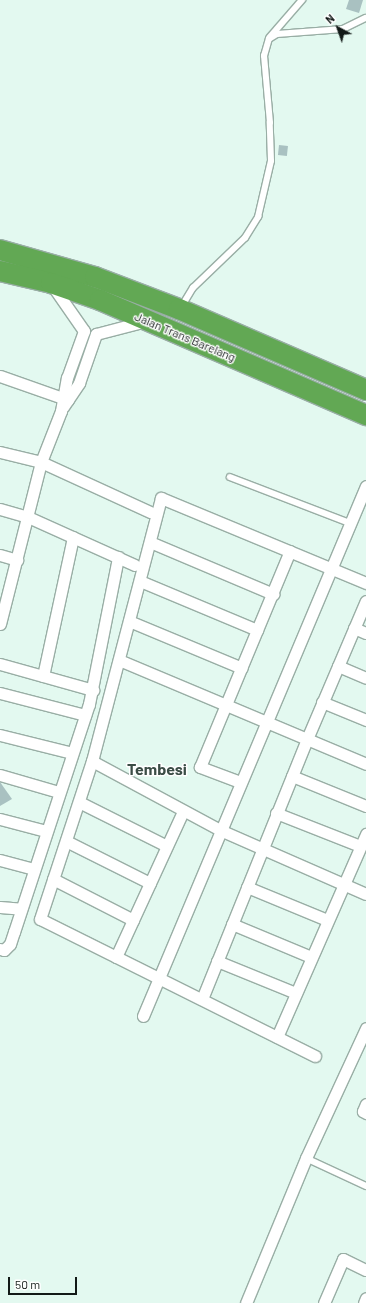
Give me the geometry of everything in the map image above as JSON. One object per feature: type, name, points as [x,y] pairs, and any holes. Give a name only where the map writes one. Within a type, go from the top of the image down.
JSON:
[{"type":"highway","name":"Jalan Trans Barelang","points":[[0,250],[52,263],[179,309],[366,390]]},
{"type":"highway","name":"Jalan Trans Barelang","points":[[0,271],[51,283],[100,300],[366,415]]},
{"type":"street","points":[[52,263],[48,279],[84,331],[96,334],[146,321]]},
{"type":"street","points":[[0,624],[3,605],[17,560],[41,462],[66,399],[84,331]]},
{"type":"street","points":[[66,399],[79,383],[96,334]]},
{"type":"street","points":[[0,376],[66,399]]},
{"type":"street","points":[[0,452],[41,462],[150,512]]},
{"type":"street","points":[[142,1016],[330,568],[366,486]]},
{"type":"street","points":[[315,1056],[40,919],[92,761],[161,498],[366,583]]},
{"type":"street","points":[[0,509],[28,517],[135,565]]},
{"type":"street","points":[[43,676],[73,537]]},
{"type":"street","points":[[150,542],[273,594]]},
{"type":"street","points":[[240,782],[200,767],[290,551]]},
{"type":"street","points":[[0,555],[17,560]]},
{"type":"street","points":[[0,949],[4,950],[10,944],[93,690],[118,557]]},
{"type":"street","points":[[140,581],[258,630]]},
{"type":"street","points":[[202,999],[276,813],[366,601]]},
{"type":"street","points":[[129,621],[242,668]]},
{"type":"street","points":[[354,628],[366,633]]},
{"type":"street","points":[[119,660],[366,764]]},
{"type":"street","points":[[0,664],[93,690]]},
{"type":"street","points":[[338,666],[366,678]]},
{"type":"street","points":[[0,693],[85,715]]},
{"type":"street","points":[[322,702],[366,720]]},
{"type":"street","points":[[0,735],[72,753]]},
{"type":"street","points":[[92,761],[220,830],[366,894]]},
{"type":"street","points":[[0,775],[59,792]]},
{"type":"street","points":[[292,776],[366,806]]},
{"type":"street","points":[[79,802],[167,846]]},
{"type":"street","points":[[116,957],[183,811]]},
{"type":"street","points":[[276,813],[360,846]]},
{"type":"street","points":[[0,819],[46,831]]},
{"type":"street","points":[[277,1037],[342,884],[366,834]]},
{"type":"street","points":[[66,841],[150,882]]},
{"type":"street","points":[[0,860],[34,869]]},
{"type":"street","points":[[53,879],[133,920]]},
{"type":"street","points":[[247,887],[327,920]]},
{"type":"street","points":[[0,907],[21,910]]},
{"type":"street","points":[[232,924],[311,957]]},
{"type":"street","points":[[217,960],[296,993]]},
{"type":"street","points":[[246,1303],[306,1158],[366,1028]]},
{"type":"street","points":[[366,1104],[363,1111],[366,1113]]},
{"type":"street","points":[[324,1303],[344,1260],[366,1270]]},
{"type":"street","points":[[364,1303],[366,1298]]},
{"type":"lane","points":[[179,309],[193,288],[245,238],[258,217],[271,161],[270,123],[264,56],[269,39],[302,0]]},
{"type":"lane","points":[[269,39],[277,34],[343,29],[366,18]]},
{"type":"lane","points":[[230,477],[350,523]]},
{"type":"lane","points":[[306,1158],[366,1186]]},
{"type":"building","points":[[349,0],[363,0],[359,13],[346,9]]},
{"type":"building","points":[[279,145],[288,146],[287,156],[278,155]]},
{"type":"building","points":[[0,782],[12,799],[0,806]]},
{"type":"district","name":"Tembesi","points":[[157,769]]}]
